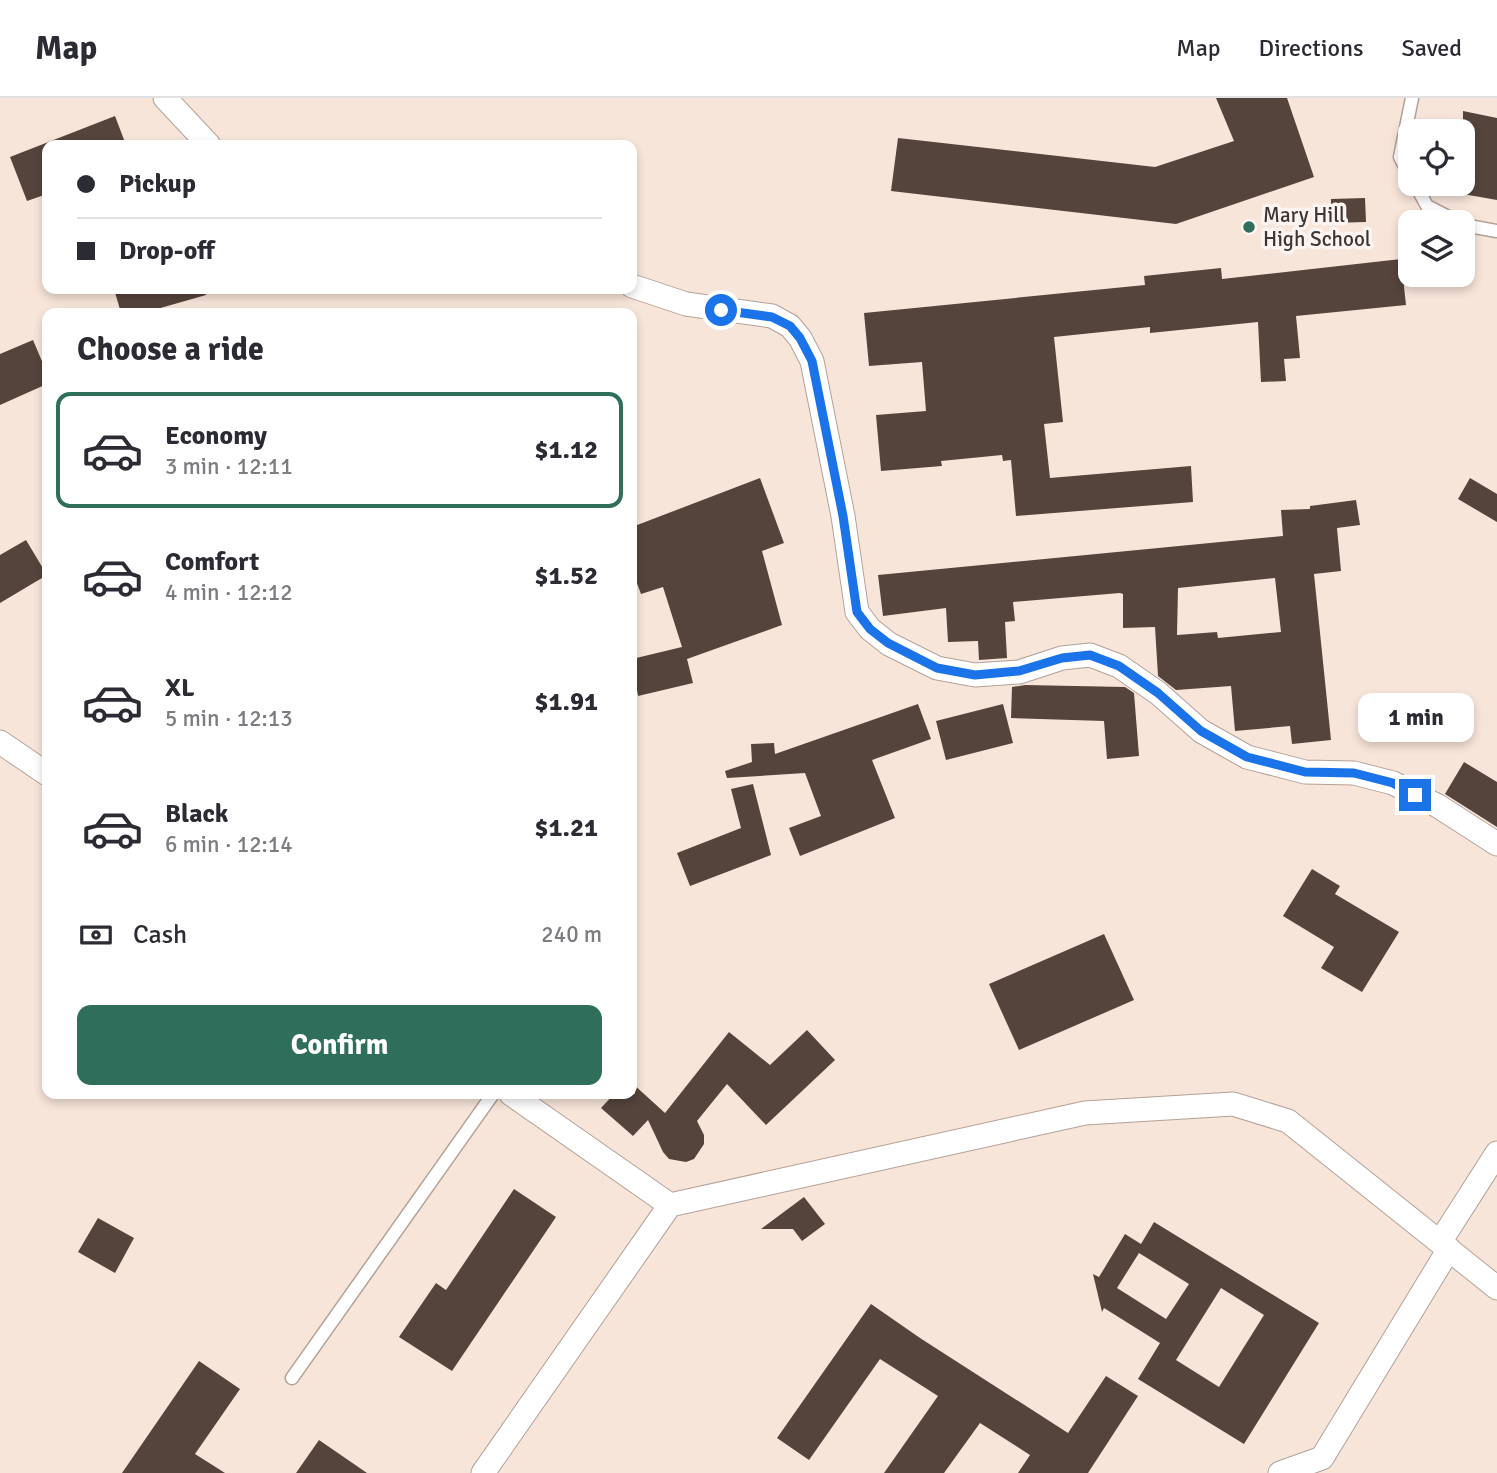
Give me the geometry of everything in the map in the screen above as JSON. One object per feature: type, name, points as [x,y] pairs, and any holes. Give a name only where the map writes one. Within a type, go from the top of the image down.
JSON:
[{"type":"street","points":[[165,98],[204,140]]},
{"type":"street","points":[[637,288],[686,304],[772,317],[790,326],[800,338],[812,361],[843,516],[857,612],[870,629],[888,643],[937,668],[975,675],[1019,671],[1062,658],[1090,655],[1119,666],[1158,693],[1201,731],[1247,757],[1305,772],[1354,773],[1393,783],[1438,806],[1497,844]]},
{"type":"street","points":[[0,742],[42,771]]},
{"type":"street","points":[[518,1099],[670,1205]]},
{"type":"street","points":[[483,1473],[670,1205],[1085,1113],[1233,1104],[1288,1121],[1497,1288]]},
{"type":"street","points":[[1280,1473],[1324,1465],[1497,1153]]},
{"type":"lane","points":[[1408,119],[1412,98]]},
{"type":"lane","points":[[1422,196],[1427,206],[1435,210]]},
{"type":"lane","points":[[1475,227],[1497,231]]},
{"type":"lane","points":[[292,1378],[489,1099]]},
{"type":"building","points":[[1216,98],[1287,98],[1314,177],[1176,224],[891,191],[898,138],[1155,167],[1234,141]]},
{"type":"building","points":[[1463,111],[1497,118],[1497,200],[1474,196],[1475,119],[1463,119]]},
{"type":"building","points":[[115,116],[124,140],[54,140]]},
{"type":"building","points":[[42,145],[42,196],[27,201],[10,157]]},
{"type":"building","points":[[1365,198],[1366,222],[1331,223],[1331,199]]},
{"type":"building","points":[[1398,259],[1398,287],[1404,287],[1406,305],[1296,316],[1300,358],[1284,359],[1286,381],[1261,382],[1258,322],[1150,333],[1150,327],[1054,337],[1063,422],[1044,424],[1050,478],[1191,466],[1193,502],[1016,516],[1011,460],[1003,461],[1002,455],[941,461],[942,466],[881,471],[876,415],[926,411],[922,362],[869,366],[864,313],[1145,285],[1144,276],[1221,268],[1222,279]]},
{"type":"building","points":[[115,294],[206,295],[160,308],[120,308]]},
{"type":"building","points":[[33,340],[42,361],[42,386],[0,405],[0,354]]},
{"type":"building","points":[[760,478],[784,543],[762,551],[782,625],[687,659],[693,683],[638,696],[637,658],[682,647],[663,587],[641,594],[637,583],[637,525]]},
{"type":"building","points":[[1470,478],[1497,494],[1497,522],[1458,499]]},
{"type":"building","points":[[1356,500],[1360,525],[1337,528],[1341,571],[1314,574],[1331,740],[1292,744],[1290,726],[1235,731],[1231,686],[1176,690],[1158,676],[1155,627],[1123,628],[1123,594],[1120,593],[1013,602],[1015,621],[1005,622],[1007,658],[979,660],[978,641],[948,642],[946,608],[883,616],[878,575],[1283,536],[1281,510],[1310,509],[1310,506]],"holes":[[[1275,578],[1281,632],[1218,638],[1217,632],[1177,635],[1178,588]]]},
{"type":"building","points":[[26,540],[42,567],[42,578],[0,603],[0,555]]},
{"type":"building","points":[[1012,687],[1125,687],[1134,693],[1139,756],[1107,759],[1104,721],[1011,718]]},
{"type":"building","points":[[918,704],[931,739],[872,760],[895,818],[800,856],[789,828],[821,816],[805,773],[727,778],[725,771],[752,762],[751,744],[774,743],[775,754]]},
{"type":"building","points":[[1003,704],[1013,743],[946,760],[936,721]]},
{"type":"building","points":[[1464,762],[1497,782],[1497,827],[1445,794]]},
{"type":"building","points":[[753,784],[771,855],[690,886],[677,853],[741,828],[731,789]]},
{"type":"building","points":[[1312,869],[1340,886],[1335,894],[1399,932],[1362,992],[1321,968],[1334,947],[1283,916]]},
{"type":"building","points":[[1104,934],[1134,1000],[1019,1050],[989,984]]},
{"type":"building","points":[[807,1030],[835,1060],[766,1125],[727,1084],[697,1121],[704,1135],[704,1144],[694,1159],[686,1162],[669,1159],[648,1120],[633,1136],[601,1108],[609,1099],[637,1099],[637,1088],[665,1113],[729,1032],[770,1065]]},
{"type":"building","points":[[514,1189],[556,1217],[452,1371],[399,1337],[436,1283],[446,1290]]},
{"type":"building","points":[[804,1197],[825,1224],[802,1241],[793,1229],[761,1229]]},
{"type":"building","points":[[98,1218],[134,1238],[115,1273],[78,1252]]},
{"type":"building","points":[[1154,1222],[1319,1323],[1244,1444],[1138,1379],[1160,1343],[1104,1308],[1102,1312],[1093,1274],[1099,1277],[1125,1234],[1141,1244]],"holes":[[[1139,1253],[1189,1284],[1166,1319],[1117,1288]],[[1221,1288],[1264,1315],[1219,1387],[1176,1360]]]},
{"type":"building","points":[[871,1304],[1068,1433],[1106,1376],[1138,1396],[1088,1473],[1018,1473],[1030,1455],[980,1423],[944,1473],[884,1473],[938,1396],[880,1359],[809,1460],[777,1438]]},
{"type":"building","points":[[199,1361],[240,1389],[195,1454],[225,1473],[122,1473]]},
{"type":"building","points":[[319,1440],[367,1473],[296,1473]]},
{"type":"place","name":"Mary Hill High School","points":[[1249,227]]},
{"type":"route","points":[[721,310],[772,317],[790,326],[812,361],[843,516],[857,612],[870,629],[888,643],[937,668],[975,675],[1019,671],[1062,658],[1090,655],[1119,666],[1158,693],[1201,731],[1247,757],[1305,772],[1354,773],[1393,783],[1415,795]]}]
